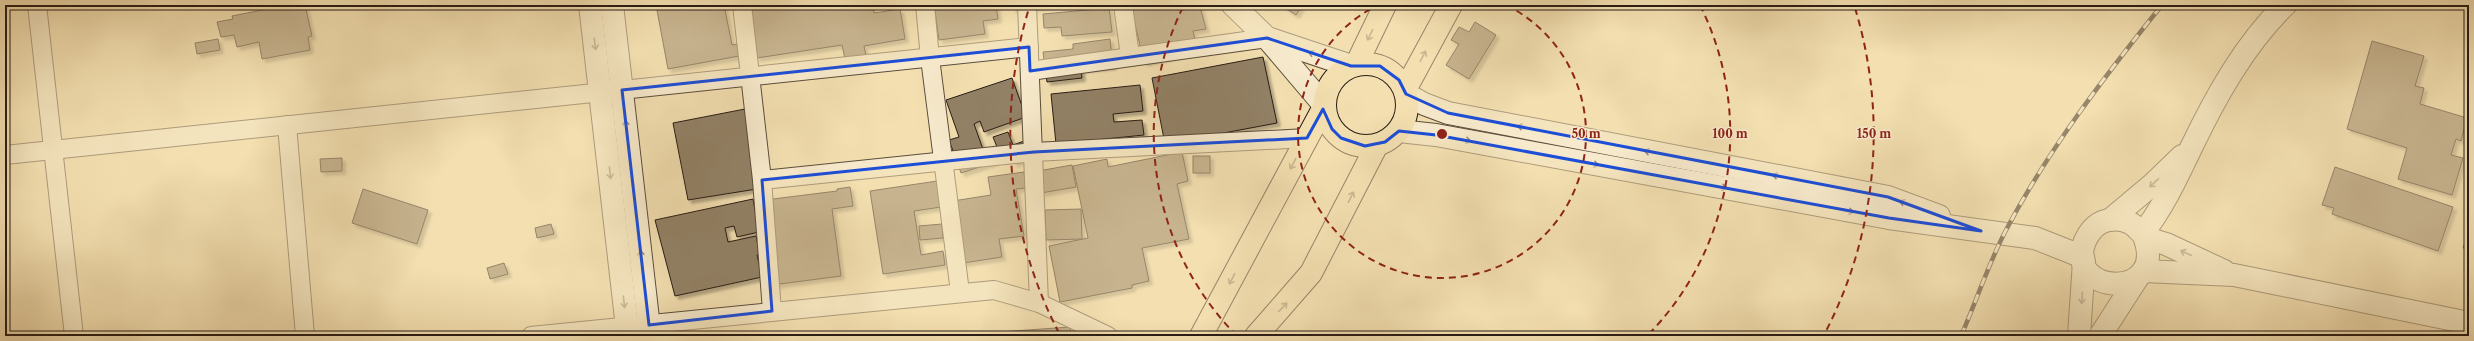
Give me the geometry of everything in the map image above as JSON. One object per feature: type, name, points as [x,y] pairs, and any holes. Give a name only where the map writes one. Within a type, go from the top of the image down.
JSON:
[{"type":"main road","points":[[1354,65],[1385,5]]},
{"type":"main road","points":[[1406,92],[1451,5]]},
{"type":"main road","points":[[1201,336],[1324,105],[1332,81],[1340,72],[1354,65],[1380,66],[1390,71],[1399,80],[1406,92],[1407,113],[1399,131],[1385,142],[1377,145],[1365,146],[1341,138],[1332,129],[1327,118],[1324,105]]},
{"type":"main road","points":[[1256,336],[1310,273],[1322,254],[1377,145]]},
{"type":"street","points":[[37,5],[74,336]]},
{"type":"street","points":[[590,5],[612,91],[649,330]]},
{"type":"street","points":[[612,5],[612,91],[628,332]]},
{"type":"street","points":[[742,5],[762,180],[772,310]]},
{"type":"street","points":[[925,5],[942,160],[960,292]]},
{"type":"street","points":[[1027,5],[1039,303]]},
{"type":"street","points":[[1124,5],[1130,56]]},
{"type":"street","points":[[1233,5],[1267,38],[1324,105]]},
{"type":"street","points":[[2100,336],[2140,274],[2148,253],[2143,234],[2164,204],[2192,145],[2232,71],[2273,17],[2285,5]]},
{"type":"street","points":[[1030,71],[1267,38],[1354,65]]},
{"type":"street","points":[[5,155],[1029,47]]},
{"type":"street","points":[[1406,92],[1424,104],[1448,113],[1888,197],[1981,231]]},
{"type":"street","points":[[287,125],[305,336]]},
{"type":"street","points":[[1399,131],[1436,135],[1889,218],[2035,238],[2088,235]]},
{"type":"street","points":[[762,180],[942,160],[1034,152],[1307,138]]},
{"type":"street","points":[[2079,336],[2084,245],[2088,235],[2094,228],[2110,220],[2153,184],[2192,145]]},
{"type":"street","points":[[2110,220],[2121,220],[2131,223],[2143,234],[2234,275]]},
{"type":"street","points":[[2035,238],[2083,259],[2088,271],[2096,279],[2106,284],[2117,285],[2128,283],[2140,274],[2234,275],[2469,323]]},
{"type":"street","points":[[531,336],[649,330],[772,310],[994,290],[1039,303],[1108,336]]},
{"type":"highlighted area","points":[[1267,38],[1351,66],[1380,66],[1399,80],[1406,94],[1448,113],[1888,197],[1981,231],[1889,218],[1436,135],[1399,131],[1385,142],[1365,146],[1341,138],[1332,129],[1323,109],[1307,138],[1034,152],[762,180],[772,311],[649,325],[622,90],[1029,47],[1030,71]]},
{"type":"building","points":[[288,5],[305,5],[312,36],[308,37],[310,50],[262,59],[259,42],[237,47],[234,35],[221,37],[217,22],[233,19],[232,16]]},
{"type":"building","points":[[656,5],[724,5],[732,45],[737,44],[739,56],[668,69]]},
{"type":"building","points":[[748,5],[872,5],[874,13],[900,9],[905,39],[864,46],[866,56],[845,59],[842,45],[757,58]]},
{"type":"building","points":[[934,5],[996,5],[998,19],[983,21],[985,34],[939,40]]},
{"type":"building","points":[[1012,5],[1055,5],[1013,9]]},
{"type":"building","points":[[1145,5],[1191,5],[1192,9],[1200,7],[1206,29],[1193,31],[1197,50],[1144,62],[1131,8]]},
{"type":"building","points":[[1281,5],[1302,5],[1296,15]]},
{"type":"building","points":[[1109,8],[1112,32],[1062,36],[1061,27],[1044,28],[1043,14]]},
{"type":"building","points":[[1475,22],[1496,35],[1469,79],[1446,65],[1459,44],[1451,40],[1459,27],[1469,32]]},
{"type":"building","points":[[218,39],[220,50],[197,54],[195,43]]},
{"type":"building","points":[[1110,39],[1113,66],[1081,69],[1082,78],[1047,82],[1043,52],[1073,49],[1073,44]]},
{"type":"building","points":[[2372,41],[2424,56],[2415,86],[2424,88],[2420,104],[2467,118],[2461,141],[2456,139],[2451,155],[2463,158],[2452,195],[2398,179],[2407,148],[2347,129]]},
{"type":"building","points":[[1263,57],[1277,123],[1165,144],[1152,78]]},
{"type":"building","points":[[1012,78],[1026,117],[984,132],[980,121],[974,124],[984,152],[997,147],[993,137],[1008,132],[1013,145],[1024,141],[1030,158],[1014,163],[1010,151],[992,163],[961,173],[949,140],[959,137],[946,100]]},
{"type":"building","points":[[1140,85],[1143,111],[1113,114],[1114,122],[1142,120],[1144,135],[1056,144],[1051,94]]},
{"type":"building","points":[[745,109],[763,188],[688,200],[673,123]]},
{"type":"building","points":[[1182,152],[1188,181],[1177,184],[1189,239],[1142,248],[1149,281],[1132,285],[1132,288],[1060,302],[1049,246],[1088,238],[1073,166],[1107,159],[1108,167]]},
{"type":"building","points":[[1193,156],[1210,156],[1210,173],[1193,173]]},
{"type":"building","points":[[342,158],[342,171],[321,172],[320,159]]},
{"type":"building","points":[[1072,165],[1076,187],[1041,193],[1038,171]]},
{"type":"building","points":[[2335,167],[2453,207],[2438,251],[2332,214],[2334,208],[2322,205]]},
{"type":"building","points":[[1024,172],[1026,188],[1016,189],[1024,236],[999,239],[1002,257],[963,263],[953,201],[991,195],[988,177]]},
{"type":"building","points":[[944,180],[948,206],[914,211],[921,255],[943,251],[945,265],[883,274],[870,191]]},
{"type":"building","points":[[850,187],[853,206],[832,209],[841,276],[772,285],[765,200],[837,191],[837,189]]},
{"type":"building","points":[[363,189],[428,210],[417,244],[352,223]]},
{"type":"building","points":[[753,199],[759,232],[737,237],[734,226],[725,228],[728,242],[756,236],[760,255],[757,255],[762,277],[675,296],[655,220]]},
{"type":"building","points":[[1081,209],[1082,239],[1046,240],[1045,210]]},
{"type":"building","points":[[551,224],[554,234],[537,238],[535,228]]},
{"type":"building","points":[[942,224],[943,238],[920,240],[919,226]]},
{"type":"building","points":[[2469,230],[2469,250],[2463,248]]},
{"type":"building","points":[[504,263],[508,274],[490,279],[487,268]]},
{"type":"building","points":[[1070,327],[1071,336],[943,336]]},
{"type":"railway","points":[[1961,336],[2005,232],[2040,172],[2058,143],[2098,87],[2162,5]]}]
